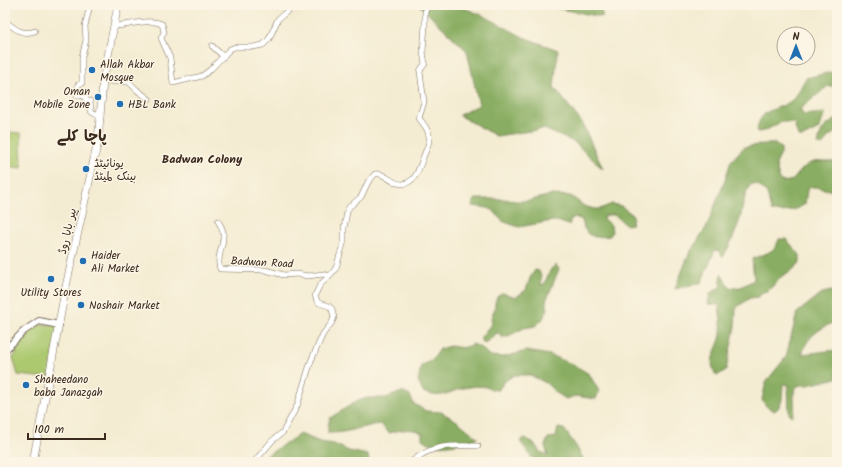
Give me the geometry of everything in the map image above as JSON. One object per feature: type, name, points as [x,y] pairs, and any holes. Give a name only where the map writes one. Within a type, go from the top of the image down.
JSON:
[{"type":"main road","name":"پیر بابا روڈ","points":[[33,462],[59,325],[98,141],[103,81],[118,5]]},
{"type":"street","points":[[90,5],[85,26],[86,40],[82,57],[82,83],[78,85],[77,95],[85,96],[86,101],[90,101],[91,111],[101,115]]},
{"type":"street","points":[[114,26],[122,26],[130,23],[156,22],[162,24],[164,32],[161,38],[170,58],[173,83],[202,76],[224,57],[230,49],[235,47],[253,47],[263,45],[269,39],[278,19],[291,8],[299,5]]},
{"type":"street","points":[[254,462],[272,441],[283,432],[297,406],[311,362],[323,334],[334,318],[330,306],[319,303],[315,295],[320,285],[336,268],[344,241],[344,228],[349,207],[361,197],[368,182],[373,176],[381,174],[394,183],[408,183],[417,174],[421,166],[430,137],[428,130],[419,118],[424,105],[420,72],[425,64],[423,52],[425,25],[424,12],[428,5]]},
{"type":"street","points":[[5,22],[8,22],[13,28],[26,33],[35,32]]},
{"type":"street","points":[[212,46],[224,57]]},
{"type":"street","points":[[103,81],[129,82],[137,90],[149,98]]},
{"type":"street","name":"Badwan Road","points":[[218,221],[224,237],[218,260],[219,266],[222,270],[265,270],[284,275],[297,274],[308,276],[323,274],[329,276]]},
{"type":"street","points":[[5,350],[24,331],[39,321],[59,325]]},
{"type":"street","points":[[411,462],[438,447],[478,446]]},
{"type":"green space","points":[[419,5],[457,5],[484,16],[523,37],[558,50],[554,87],[582,123],[603,169],[574,142],[544,129],[496,136],[459,115],[479,105],[467,51]]},
{"type":"green space","points":[[540,5],[599,5],[603,17]]},
{"type":"green space","points":[[837,72],[837,86],[828,86],[800,109],[803,115],[825,113],[819,129],[803,137],[798,137],[794,123],[783,122],[763,131],[757,132],[762,117],[766,113],[789,102],[795,97],[806,78]]},
{"type":"green space","points":[[837,119],[837,132],[829,136],[822,146],[818,144],[820,135],[824,128]]},
{"type":"green space","points":[[5,133],[21,133],[22,168],[5,166]]},
{"type":"green space","points":[[776,144],[781,148],[781,154],[776,164],[779,180],[784,182],[793,180],[803,168],[811,163],[821,161],[837,162],[837,192],[816,187],[809,187],[807,190],[805,204],[801,207],[784,212],[775,212],[771,211],[767,193],[758,185],[751,184],[745,196],[737,229],[723,257],[719,251],[715,250],[701,283],[675,289],[689,254],[707,226],[731,161],[744,147]]},
{"type":"green space","points":[[551,195],[571,196],[584,206],[594,209],[600,209],[612,204],[621,206],[633,215],[632,224],[627,225],[612,215],[604,216],[603,219],[611,225],[612,232],[610,236],[595,237],[588,234],[584,228],[582,220],[575,217],[571,219],[569,225],[552,221],[519,227],[502,221],[494,211],[488,208],[472,206],[475,199],[528,201]]},
{"type":"green space","points":[[779,239],[786,239],[800,255],[800,263],[791,271],[782,276],[767,292],[765,291],[758,297],[750,298],[736,308],[735,327],[726,370],[717,376],[712,365],[712,360],[720,339],[721,323],[719,305],[708,304],[710,294],[721,286],[721,274],[730,288],[741,287],[754,280],[752,259],[772,250]]},
{"type":"green space","points":[[556,265],[559,269],[546,301],[548,309],[542,320],[535,326],[524,328],[506,337],[501,337],[501,334],[497,333],[485,343],[481,341],[481,337],[492,323],[491,319],[497,297],[502,293],[516,297],[526,290],[530,278],[535,270],[539,271],[541,276],[541,285],[544,284],[551,269]]},
{"type":"green space","points":[[837,290],[837,321],[815,333],[807,342],[802,354],[837,350],[837,378],[808,385],[800,385],[795,388],[794,410],[792,416],[789,414],[788,384],[783,384],[781,403],[774,411],[766,406],[762,400],[766,382],[786,357],[797,313],[822,293]]},
{"type":"green space","points":[[33,324],[59,325],[49,378],[18,375],[13,357],[17,353],[9,348]]},
{"type":"green space","points":[[473,344],[481,348],[490,356],[504,357],[526,351],[550,355],[574,365],[589,374],[599,391],[596,399],[576,396],[566,399],[555,392],[546,383],[530,375],[515,375],[506,380],[498,390],[476,386],[463,388],[442,395],[423,392],[418,381],[421,366],[433,359],[440,349],[450,346],[463,348]]},
{"type":"green space","points":[[402,392],[410,396],[414,404],[426,411],[441,412],[457,421],[478,438],[450,445],[435,445],[422,439],[422,433],[418,431],[406,430],[389,433],[380,424],[341,432],[328,433],[330,418],[357,401],[367,398],[385,398]]},
{"type":"green space","points":[[558,428],[564,429],[585,462],[543,462],[532,458],[520,441],[523,438],[533,442],[540,452],[548,455],[545,446],[548,438],[556,437]]},
{"type":"green space","points":[[300,434],[320,442],[334,444],[349,451],[368,455],[369,462],[254,462]]},
{"type":"place","name":"Allah Akbar Mosque","points":[[92,70]]},
{"type":"place","name":"Oman Mobile Zone","points":[[98,97]]},
{"type":"place","name":"HBL Bank","points":[[120,104]]},
{"type":"place","name":"یونائیٹڈ بینک لمیٹڈ","points":[[86,169]]},
{"type":"place","name":"Haider Ali Market","points":[[83,261]]},
{"type":"place","name":"Utility Stores","points":[[51,279]]},
{"type":"place","name":"Noshair Market","points":[[81,305]]},
{"type":"place","name":"Shaheedano baba Janazgah","points":[[26,385]]},
{"type":"district","name":"پاچا کلے","points":[[82,136]]},
{"type":"district","name":"Badwan Colony","points":[[202,159]]}]
